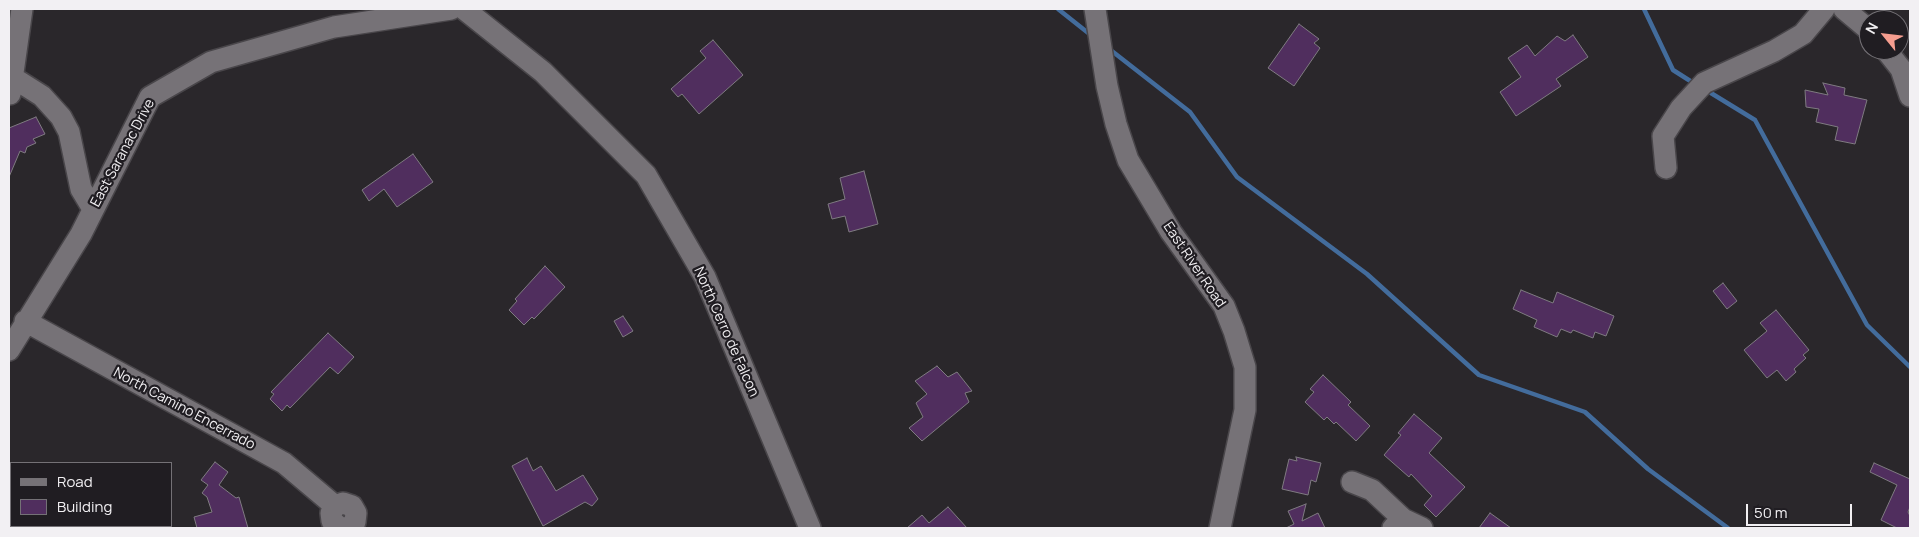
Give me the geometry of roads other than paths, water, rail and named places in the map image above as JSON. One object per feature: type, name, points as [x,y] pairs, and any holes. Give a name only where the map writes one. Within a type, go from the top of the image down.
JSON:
[{"type":"street","points":[[22,9],[11,86],[42,96],[61,117],[69,132],[81,189],[93,209]]},
{"type":"street","name":"East Saranac Drive","points":[[9,350],[25,321],[81,234],[150,97],[211,62],[334,27],[451,9]]},
{"type":"street","name":"North Cerro de Falcon","points":[[464,9],[543,72],[646,175],[705,277],[810,528]]},
{"type":"street","name":"East River Road","points":[[1095,9],[1112,105],[1128,160],[1167,225],[1224,306],[1245,367],[1246,410],[1220,528]]},
{"type":"street","points":[[1666,168],[1663,136],[1681,108],[1704,83],[1774,51],[1803,34],[1824,9]]},
{"type":"street","points":[[1844,9],[1859,22]]},
{"type":"street","points":[[1893,60],[1900,69],[1910,96]]},
{"type":"street","name":"North Camino Encerrado","points":[[25,321],[284,463],[335,506],[348,504],[355,509],[355,522],[348,528]]},
{"type":"street","points":[[1352,482],[1372,490],[1406,525]]},
{"type":"street","points":[[335,506],[331,517],[334,525],[340,528]]},
{"type":"waterway","points":[[1058,9],[1092,36]]},
{"type":"waterway","points":[[1644,9],[1673,70],[1695,84]]},
{"type":"waterway","points":[[1108,48],[1190,112],[1237,177],[1367,274],[1479,375],[1585,412],[1648,469],[1728,528]]},
{"type":"waterway","points":[[1706,90],[1755,120],[1867,325],[1910,367]]}]
